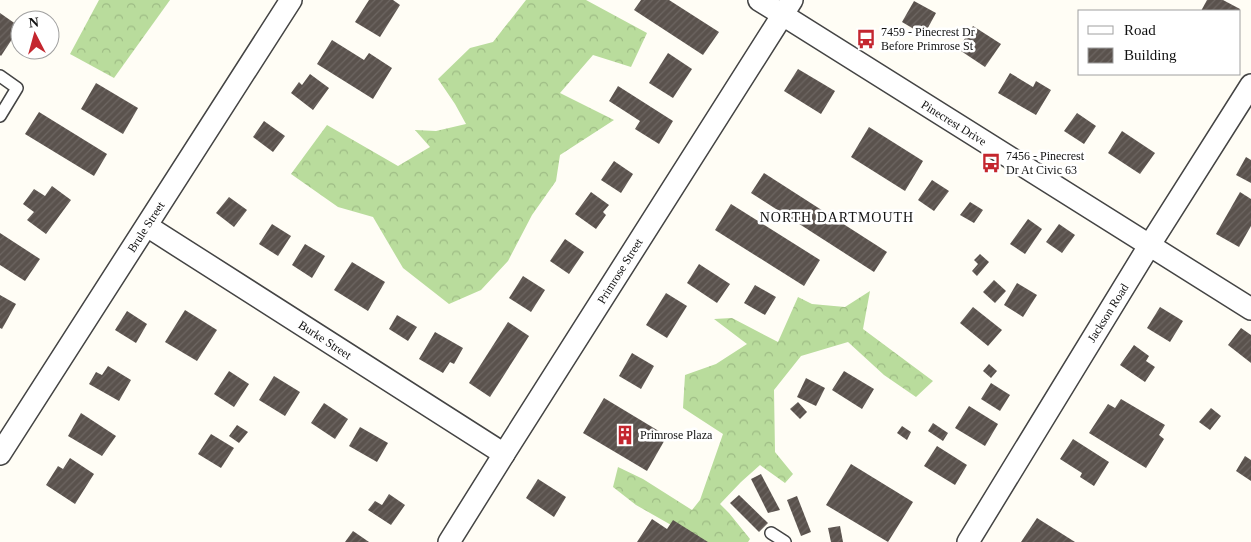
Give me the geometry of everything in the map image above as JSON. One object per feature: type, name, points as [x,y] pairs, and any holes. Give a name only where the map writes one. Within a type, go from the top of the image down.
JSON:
[{"type":"street","name":"Brule Street","points":[[0,454],[291,0]]},
{"type":"street","name":"Pinecrest Drive","points":[[759,0],[788,8],[1149,246],[1251,309]]},
{"type":"street","name":"Primrose Street","points":[[449,542],[788,8]]},
{"type":"street","name":"Jackson Road","points":[[968,542],[1149,246],[1251,85]]},
{"type":"street","name":"Burke Street","points":[[147,226],[504,454]]},
{"type":"lane","points":[[0,76],[17,88],[0,116]]},
{"type":"lane","points":[[771,533],[785,542]]},
{"type":"green space","points":[[99,0],[170,0],[114,78],[70,54]]},
{"type":"green space","points":[[526,0],[586,0],[647,33],[631,67],[593,55],[560,93],[614,120],[560,155],[556,181],[532,215],[508,261],[481,290],[449,304],[403,268],[373,217],[338,207],[291,174],[327,125],[398,166],[430,147],[415,130],[436,131],[466,124],[438,79],[470,48],[493,42]]},
{"type":"green space","points":[[870,291],[863,329],[933,381],[916,397],[884,375],[848,342],[801,356],[774,390],[775,452],[793,474],[785,483],[760,465],[720,504],[750,539],[748,542],[701,542],[636,505],[613,487],[618,467],[643,479],[692,510],[700,500],[723,434],[683,408],[685,375],[716,364],[747,344],[714,319],[732,318],[778,342],[798,297],[812,304],[845,307]]},
{"type":"building","points":[[369,0],[393,0],[400,5],[380,37],[355,22]]},
{"type":"building","points":[[641,0],[669,0],[719,32],[703,55],[634,10]]},
{"type":"building","points":[[1207,0],[1223,0],[1240,9],[1240,10],[1202,10]]},
{"type":"building","points":[[914,1],[936,13],[924,35],[902,22]]},
{"type":"building","points":[[0,13],[10,20],[10,42],[0,55]]},
{"type":"building","points":[[973,26],[1001,44],[985,67],[958,49]]},
{"type":"building","points":[[332,40],[364,60],[369,53],[392,68],[373,99],[317,64]]},
{"type":"building","points":[[668,53],[692,69],[673,98],[649,83]]},
{"type":"building","points":[[798,69],[835,91],[821,114],[784,91]]},
{"type":"building","points":[[1010,73],[1033,87],[1036,81],[1051,90],[1036,115],[998,93]]},
{"type":"building","points":[[310,74],[329,88],[313,110],[291,93],[299,82],[302,85]]},
{"type":"building","points":[[96,83],[138,108],[123,134],[81,109]]},
{"type":"building","points":[[618,86],[673,121],[659,144],[635,129],[640,121],[609,101]]},
{"type":"building","points":[[39,112],[107,154],[94,176],[25,134]]},
{"type":"building","points":[[1077,113],[1096,126],[1084,144],[1064,131]]},
{"type":"building","points":[[264,121],[285,136],[273,152],[253,137]]},
{"type":"building","points":[[869,127],[923,161],[905,191],[851,157]]},
{"type":"building","points":[[1122,131],[1155,153],[1140,174],[1108,153]]},
{"type":"building","points":[[1246,157],[1251,160],[1251,183],[1236,175]]},
{"type":"building","points":[[614,161],[633,174],[621,193],[601,180]]},
{"type":"building","points":[[764,173],[887,252],[874,272],[751,193]]},
{"type":"building","points":[[932,180],[949,191],[934,211],[918,200]]},
{"type":"building","points":[[52,186],[71,200],[46,234],[27,220],[34,212],[23,204],[34,189],[45,196]]},
{"type":"building","points":[[591,192],[609,205],[603,212],[606,215],[596,229],[575,214]]},
{"type":"building","points":[[1240,192],[1251,199],[1251,226],[1239,247],[1216,234]]},
{"type":"building","points":[[229,197],[247,210],[234,227],[216,213]]},
{"type":"building","points":[[970,202],[983,210],[974,223],[960,215]]},
{"type":"building","points":[[731,204],[820,260],[804,286],[715,230]]},
{"type":"building","points":[[1028,219],[1042,229],[1025,254],[1010,244]]},
{"type":"building","points":[[272,224],[291,236],[278,256],[259,244]]},
{"type":"building","points":[[1059,224],[1075,235],[1062,253],[1046,242]]},
{"type":"building","points":[[0,233],[40,259],[25,281],[0,265]]},
{"type":"building","points":[[565,239],[584,252],[569,274],[550,261]]},
{"type":"building","points":[[305,244],[325,256],[312,278],[292,265]]},
{"type":"building","points":[[980,254],[989,262],[977,276],[972,271],[978,264],[974,260]]},
{"type":"building","points":[[352,262],[385,282],[368,311],[334,290]]},
{"type":"building","points":[[699,264],[730,284],[717,303],[687,283]]},
{"type":"building","points":[[523,276],[545,290],[531,312],[509,298]]},
{"type":"building","points":[[994,280],[1006,291],[995,303],[983,292]]},
{"type":"building","points":[[1017,283],[1037,295],[1023,317],[1004,305]]},
{"type":"building","points":[[755,285],[776,297],[765,315],[744,303]]},
{"type":"building","points":[[666,293],[687,306],[667,338],[646,325]]},
{"type":"building","points":[[0,295],[16,304],[2,329],[0,328]]},
{"type":"building","points":[[973,307],[1002,330],[988,346],[960,323]]},
{"type":"building","points":[[1160,307],[1183,321],[1170,342],[1147,328]]},
{"type":"building","points":[[185,310],[217,330],[197,361],[165,342]]},
{"type":"building","points":[[127,311],[147,324],[136,343],[115,330]]},
{"type":"building","points":[[397,315],[417,327],[408,341],[389,329]]},
{"type":"building","points":[[508,322],[529,336],[490,397],[469,383]]},
{"type":"building","points":[[1241,328],[1251,335],[1251,363],[1228,345]]},
{"type":"building","points":[[435,332],[463,348],[454,364],[450,362],[443,373],[419,359]]},
{"type":"building","points":[[1134,345],[1149,356],[1146,361],[1155,367],[1145,382],[1120,365]]},
{"type":"building","points":[[632,353],[654,366],[641,389],[619,376]]},
{"type":"building","points":[[989,364],[997,371],[991,378],[983,371]]},
{"type":"building","points":[[108,366],[131,380],[119,401],[89,384],[96,372],[102,375]]},
{"type":"building","points":[[229,371],[249,384],[234,407],[214,394]]},
{"type":"building","points":[[844,371],[874,389],[862,409],[832,390]]},
{"type":"building","points":[[274,376],[300,392],[285,416],[259,400]]},
{"type":"building","points":[[806,378],[825,388],[816,406],[797,397]]},
{"type":"building","points":[[991,383],[1010,395],[1000,411],[981,399]]},
{"type":"building","name":"Primrose Plaza","points":[[604,398],[667,436],[647,471],[583,433]]},
{"type":"building","points":[[1121,399],[1165,425],[1159,435],[1164,439],[1146,468],[1089,433],[1108,404],[1115,408]]},
{"type":"building","points":[[798,402],[807,412],[800,419],[790,409]]},
{"type":"building","points":[[324,403],[348,419],[335,439],[311,423]]},
{"type":"building","points":[[969,406],[998,424],[985,446],[955,428]]},
{"type":"building","points":[[1211,408],[1221,416],[1210,430],[1199,422]]},
{"type":"building","points":[[81,413],[116,436],[102,456],[68,436]]},
{"type":"building","points":[[933,423],[948,433],[943,441],[928,431]]},
{"type":"building","points":[[237,425],[248,432],[239,443],[229,436]]},
{"type":"building","points":[[902,426],[911,432],[907,440],[897,433]]},
{"type":"building","points":[[360,427],[388,443],[377,462],[349,446]]},
{"type":"building","points":[[211,434],[234,448],[221,468],[198,454]]},
{"type":"building","points":[[1073,439],[1109,462],[1094,486],[1080,477],[1082,473],[1060,459]]},
{"type":"building","points":[[937,446],[967,465],[955,485],[924,466]]},
{"type":"building","points":[[1245,456],[1251,460],[1251,481],[1236,471]]},
{"type":"building","points":[[70,458],[94,474],[75,504],[46,485],[58,466],[63,469]]},
{"type":"building","points":[[851,464],[913,502],[888,542],[826,505]]},
{"type":"building","points":[[761,474],[780,510],[768,513],[751,479]]},
{"type":"building","points":[[538,479],[566,497],[554,517],[526,498]]},
{"type":"building","points":[[389,494],[405,505],[391,525],[368,510],[375,501],[382,505]]},
{"type":"building","points":[[739,495],[768,523],[759,532],[730,503]]},
{"type":"building","points":[[797,496],[811,532],[801,536],[787,500]]},
{"type":"building","points":[[1037,518],[1075,542],[1021,542]]},
{"type":"building","points":[[652,519],[667,529],[673,520],[708,542],[637,542]]},
{"type":"building","points":[[840,526],[843,542],[831,542],[828,528]]},
{"type":"building","points":[[353,531],[369,542],[345,542]]},
{"type":"place","name":"7459 - Pinecrest Dr Before Primrose St","points":[[866,39]]},
{"type":"place","name":"7456 - Pinecrest Dr At Civic 63","points":[[991,163]]},
{"type":"place","name":"Primrose Plaza","points":[[625,435]]},
{"type":"district","name":"NORTH DARTMOUTH","points":[[837,217]]}]
